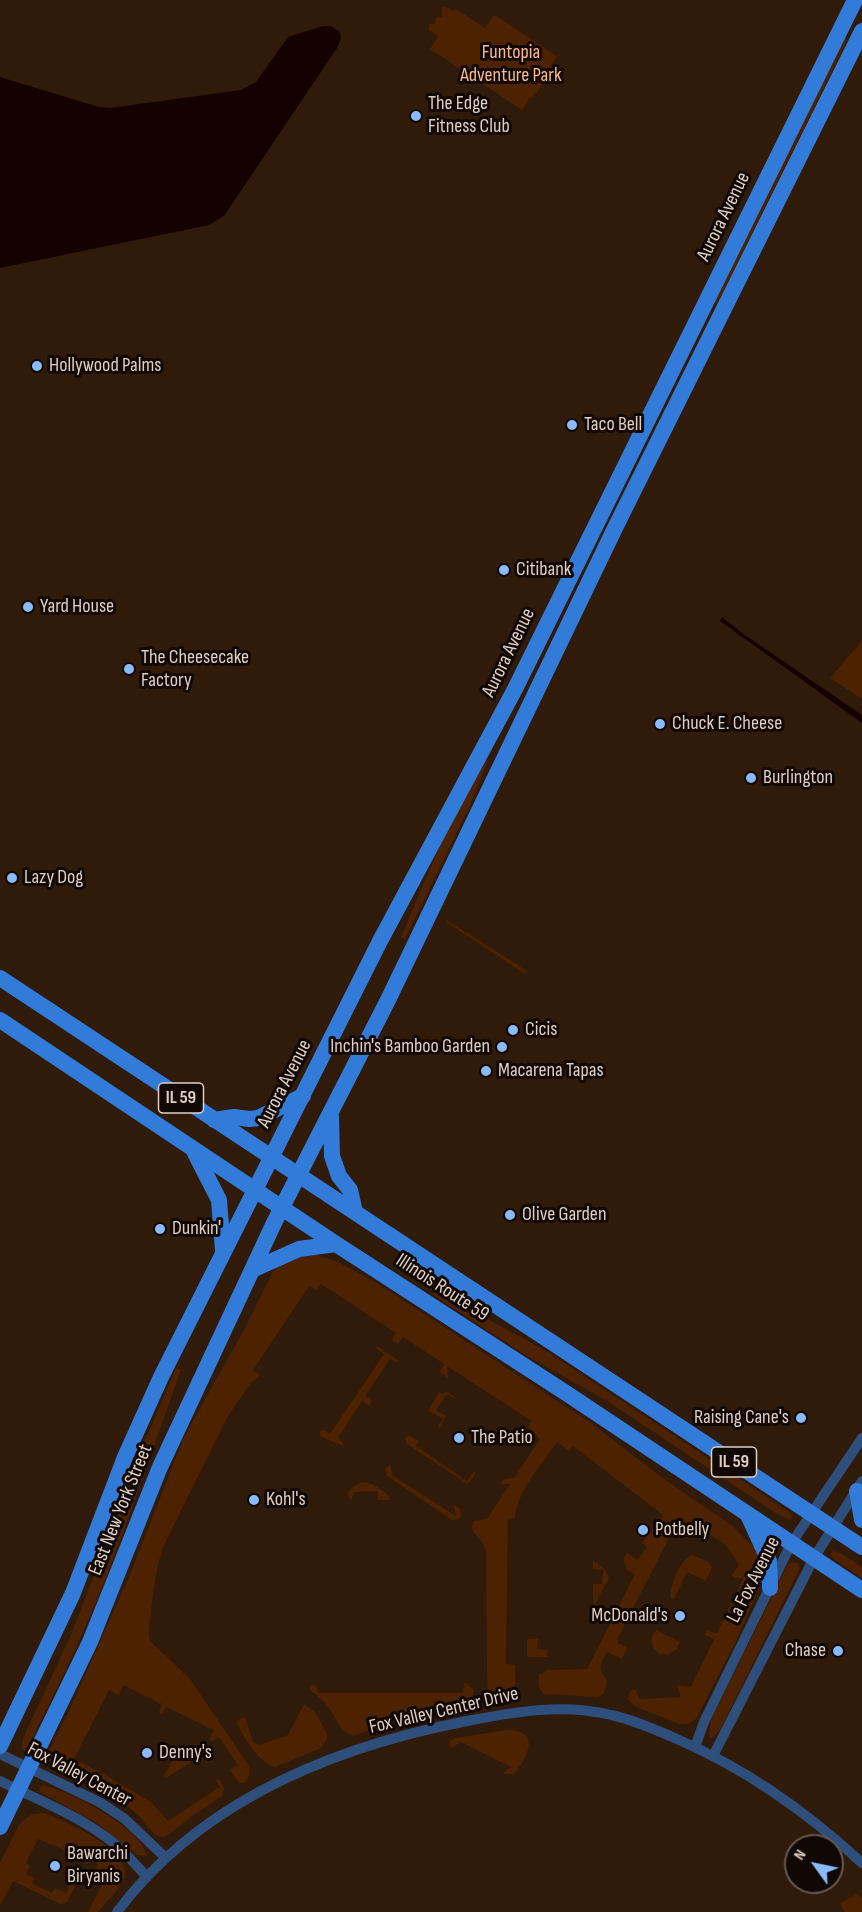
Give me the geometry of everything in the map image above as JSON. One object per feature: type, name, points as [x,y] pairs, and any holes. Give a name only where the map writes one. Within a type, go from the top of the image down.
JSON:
[{"type":"main road","name":"Aurora Avenue","points":[[254,1190],[380,940],[515,689],[855,0]]},
{"type":"main road","name":"Aurora Avenue","points":[[282,1208],[393,990],[610,536],[862,31]]},
{"type":"main road","name":"Illinois Route 59","points":[[0,978],[862,1547]]},
{"type":"main road","name":"Illinois Route 59","points":[[0,1020],[862,1590]]},
{"type":"main road","points":[[214,1120],[234,1117],[258,1118],[303,1096]]},
{"type":"main road","points":[[331,1113],[332,1156],[339,1176],[350,1191],[355,1212]]},
{"type":"main road","points":[[194,1149],[219,1200],[223,1251]]},
{"type":"main road","name":"East New York Street","points":[[0,1746],[73,1593],[141,1420],[254,1190]]},
{"type":"main road","name":"East New York Street","points":[[0,1827],[90,1642],[169,1446],[282,1208]]},
{"type":"main road","points":[[252,1270],[299,1249],[336,1244]]},
{"type":"main road","points":[[859,1486],[862,1520]]},
{"type":"main road","points":[[747,1514],[769,1561],[770,1588]]},
{"type":"street","name":"La Fox Avenue","points":[[695,1747],[704,1722],[791,1544],[862,1438]]},
{"type":"street","points":[[713,1756],[814,1558],[859,1486]]},
{"type":"street","name":"Fox Valley Center Drive","points":[[117,1912],[147,1876],[180,1844],[240,1802],[282,1780],[340,1756],[382,1742],[444,1726],[528,1710],[568,1710],[612,1715],[651,1728],[695,1747],[786,1799],[862,1863]]},
{"type":"street","name":"Fox Valley Center","points":[[0,1754],[101,1803],[125,1819],[165,1857]]},
{"type":"street","name":"Fox Valley Center","points":[[0,1780],[102,1834],[116,1844],[147,1876]]},
{"type":"green space","name":"Funtopia Adventure Park","points":[[442,7],[454,11],[456,9],[485,28],[494,15],[557,56],[537,93],[535,92],[532,98],[530,97],[522,110],[430,49],[438,36],[429,30],[429,24],[435,24],[436,18],[442,17]]},
{"type":"green space","points":[[845,38],[847,40],[845,45],[720,299],[717,303],[714,302]]},
{"type":"green space","points":[[862,641],[862,699],[830,678]]},
{"type":"green space","points":[[484,759],[488,761],[470,805],[405,939],[401,937],[445,833]]},
{"type":"green space","points":[[447,920],[527,971],[525,974],[446,922]]},
{"type":"green space","points":[[311,1253],[338,1262],[375,1282],[591,1423],[664,1479],[731,1525],[757,1550],[762,1563],[763,1580],[734,1645],[696,1719],[688,1724],[679,1724],[634,1706],[628,1699],[632,1689],[636,1690],[639,1699],[681,1697],[677,1685],[691,1687],[714,1639],[705,1635],[707,1631],[717,1633],[743,1579],[732,1575],[739,1565],[726,1545],[693,1523],[687,1522],[685,1530],[675,1526],[618,1638],[618,1643],[627,1647],[622,1659],[607,1652],[604,1657],[601,1666],[607,1681],[604,1693],[598,1697],[544,1694],[541,1690],[539,1675],[547,1670],[587,1669],[635,1574],[627,1570],[623,1560],[627,1553],[637,1560],[647,1547],[642,1543],[663,1515],[573,1446],[569,1451],[557,1442],[525,1488],[515,1518],[508,1519],[506,1664],[515,1665],[515,1693],[513,1697],[505,1699],[492,1698],[488,1691],[487,1672],[486,1552],[472,1525],[474,1521],[487,1519],[510,1484],[501,1484],[504,1479],[514,1478],[540,1439],[528,1427],[531,1421],[447,1366],[448,1378],[439,1372],[444,1364],[403,1337],[398,1344],[392,1340],[396,1333],[321,1284],[316,1290],[309,1286],[253,1370],[260,1375],[250,1384],[228,1416],[163,1547],[154,1588],[150,1641],[190,1679],[249,1766],[247,1779],[244,1783],[239,1783],[231,1772],[231,1769],[238,1765],[219,1737],[212,1741],[209,1740],[214,1730],[166,1707],[162,1714],[159,1712],[162,1704],[123,1685],[119,1695],[109,1690],[74,1759],[151,1802],[168,1821],[220,1787],[217,1779],[224,1788],[222,1796],[163,1837],[155,1834],[137,1814],[118,1800],[55,1768],[49,1762],[48,1752],[129,1577],[184,1437],[246,1326],[274,1269],[282,1262]]},
{"type":"green space","points":[[435,1290],[546,1351],[788,1511],[792,1516],[790,1520],[777,1514],[607,1401],[522,1353],[432,1294]]},
{"type":"green space","points":[[377,1346],[399,1361],[397,1363],[390,1359],[365,1396],[372,1401],[369,1406],[362,1401],[338,1438],[343,1446],[320,1436],[320,1431],[324,1430],[330,1434],[384,1354],[375,1348]]},
{"type":"green space","points":[[176,1368],[181,1370],[105,1580],[77,1645],[26,1751],[22,1749],[23,1738],[70,1637],[122,1494]]},
{"type":"green space","points":[[446,1391],[456,1398],[447,1394],[436,1410],[446,1416],[440,1427],[438,1426],[443,1419],[429,1409],[439,1392],[444,1394]]},
{"type":"green space","points":[[409,1435],[419,1441],[416,1446],[467,1481],[474,1471],[476,1473],[470,1482],[466,1483],[407,1444],[405,1438]]},
{"type":"green space","points":[[389,1465],[392,1475],[456,1516],[454,1505],[460,1509],[459,1519],[452,1520],[387,1476],[385,1468]]},
{"type":"green space","points":[[362,1482],[380,1488],[390,1500],[378,1500],[378,1491],[354,1492],[351,1501],[348,1495],[350,1490]]},
{"type":"green space","points":[[833,1551],[862,1567],[862,1578],[835,1560],[831,1554]]},
{"type":"green space","points":[[692,1555],[707,1561],[712,1567],[706,1581],[687,1572],[674,1599],[671,1598],[677,1573],[684,1561]]},
{"type":"green space","points":[[593,1560],[605,1569],[609,1578],[595,1604],[593,1584],[602,1584],[603,1570],[593,1569]]},
{"type":"green space","points":[[791,1562],[798,1563],[800,1568],[720,1730],[712,1738],[709,1737],[710,1722]]},
{"type":"green space","points":[[656,1630],[680,1642],[676,1650],[667,1655],[662,1653],[661,1655],[653,1648],[651,1638]]},
{"type":"green space","points":[[527,1639],[538,1639],[537,1649],[548,1650],[547,1657],[527,1657]]},
{"type":"green space","points":[[464,1683],[474,1690],[471,1702],[465,1706],[397,1721],[353,1736],[342,1729],[327,1705],[310,1690],[312,1685],[316,1686],[318,1693],[463,1693]]},
{"type":"green space","points":[[304,1704],[316,1713],[327,1734],[327,1739],[321,1748],[275,1767],[257,1755],[236,1721],[245,1717],[253,1742],[259,1745],[288,1735]]},
{"type":"green space","points":[[506,1730],[517,1731],[528,1739],[529,1745],[524,1760],[514,1774],[504,1774],[511,1767],[461,1742],[452,1748],[449,1745],[450,1741],[455,1738]]},
{"type":"green space","points":[[173,1750],[191,1762],[166,1778],[164,1775],[173,1760],[169,1758]]},
{"type":"green space","points":[[43,1785],[70,1795],[103,1812],[132,1834],[142,1845],[147,1856],[137,1855],[98,1824],[40,1792],[39,1788]]},
{"type":"green space","points":[[44,1813],[67,1822],[96,1838],[119,1858],[125,1869],[122,1883],[98,1912],[88,1912],[102,1884],[91,1879],[98,1864],[90,1859],[87,1864],[69,1855],[65,1850],[38,1839],[26,1863],[30,1866],[26,1874],[34,1878],[32,1883],[52,1893],[55,1888],[66,1893],[74,1876],[79,1878],[67,1902],[60,1904],[13,1881],[0,1906],[0,1863],[19,1825],[33,1814]]},
{"type":"green space","points":[[857,1894],[862,1898],[862,1912],[844,1912],[840,1903]]},
{"type":"shaded area","points":[[323,26],[331,26],[340,32],[341,38],[337,48],[224,216],[209,225],[0,268],[0,77],[99,107],[110,108],[241,90],[256,82],[288,37]]},
{"type":"shaded area","points":[[722,617],[862,715],[862,723],[720,621]]},
{"type":"place","name":"The Edge Fitness Club","points":[[416,116]]},
{"type":"place","name":"Hollywood Palms","points":[[37,366]]},
{"type":"place","name":"Taco Bell","points":[[572,425]]},
{"type":"place","name":"Citibank","points":[[504,570]]},
{"type":"place","name":"Yard House","points":[[28,607]]},
{"type":"place","name":"The Cheesecake Factory","points":[[129,669]]},
{"type":"place","name":"Chuck E. Cheese","points":[[660,724]]},
{"type":"place","name":"Burlington","points":[[751,778]]},
{"type":"place","name":"Lazy Dog","points":[[12,878]]},
{"type":"place","name":"Cicis","points":[[513,1030]]},
{"type":"place","name":"Inchin's Bamboo Garden","points":[[502,1047]]},
{"type":"place","name":"Macarena Tapas","points":[[486,1071]]},
{"type":"place","name":"Olive Garden","points":[[510,1215]]},
{"type":"place","name":"Dunkin'","points":[[160,1229]]},
{"type":"place","name":"Raising Cane's","points":[[801,1418]]},
{"type":"place","name":"The Patio","points":[[459,1438]]},
{"type":"place","name":"Kohl's","points":[[254,1500]]},
{"type":"place","name":"Potbelly","points":[[643,1530]]},
{"type":"place","name":"McDonald's","points":[[680,1616]]},
{"type":"place","name":"Chase","points":[[838,1651]]},
{"type":"place","name":"Denny's","points":[[147,1753]]},
{"type":"place","name":"Bawarchi Biryanis","points":[[55,1866]]}]
